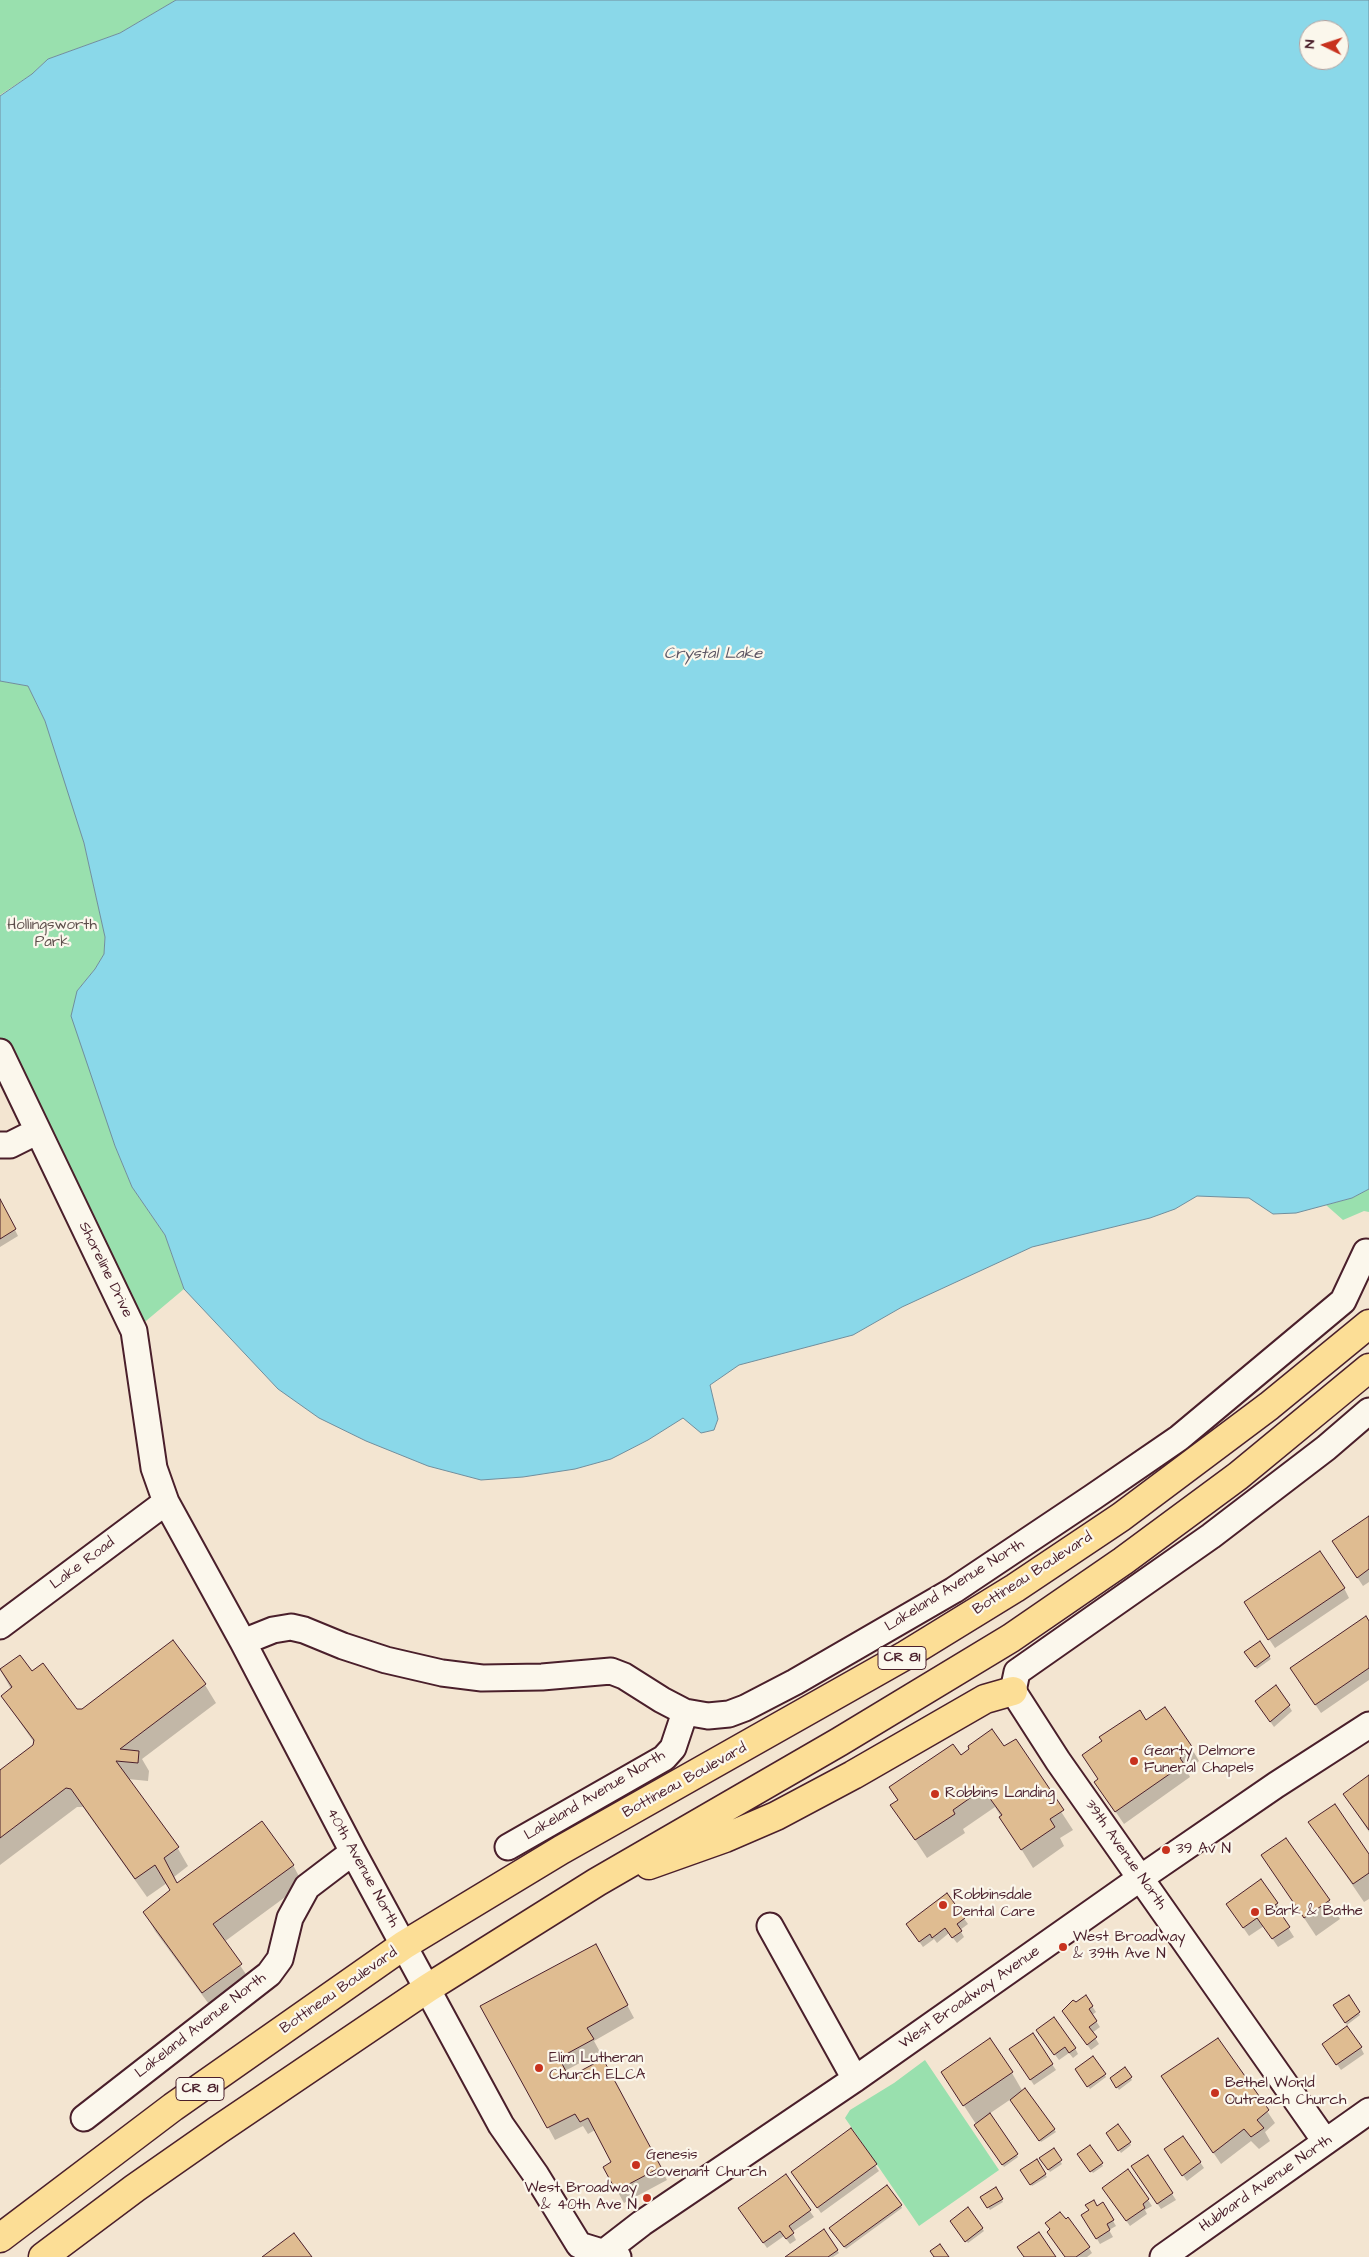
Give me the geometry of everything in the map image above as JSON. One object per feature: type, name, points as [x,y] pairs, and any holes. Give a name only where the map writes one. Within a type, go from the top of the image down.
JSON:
[{"type":"main road","name":"Bottineau Boulevard","points":[[0,2238],[174,2108],[404,1945],[562,1850],[839,1695],[1015,1588],[1121,1517],[1199,1460],[1269,1406],[1369,1324]]},
{"type":"main road","name":"CR 81","points":[[43,2257],[135,2188],[218,2130],[428,1988],[597,1882],[839,1742],[1018,1633],[1123,1561],[1238,1476],[1369,1368]]},
{"type":"main road","points":[[597,1882],[725,1838],[776,1816],[985,1699],[1013,1691]]},
{"type":"street","name":"Shoreline Drive","points":[[0,1052],[134,1331],[154,1468],[166,1502]]},
{"type":"street","points":[[0,1145],[10,1145],[38,1131]]},
{"type":"street","name":"Lakeland Avenue North","points":[[508,1847],[664,1758],[673,1748],[685,1712],[708,1716],[729,1714],[796,1682],[954,1590],[1179,1438],[1343,1302],[1366,1252]]},
{"type":"street","points":[[1013,1691],[1017,1672],[1210,1536],[1326,1448],[1369,1411]]},
{"type":"street","name":"Lake Road","points":[[0,1626],[166,1502]]},
{"type":"street","name":"40th Avenue North","points":[[166,1502],[243,1642],[353,1852],[501,2125],[536,2175],[579,2245],[606,2256]]},
{"type":"street","points":[[243,1642],[273,1630],[291,1628],[304,1630],[342,1646],[386,1660],[442,1673],[482,1678],[542,1677],[611,1671],[624,1676],[685,1712]]},
{"type":"street","name":"39th Avenue North","points":[[1013,1691],[1058,1760],[1142,1877],[1325,2141]]},
{"type":"street","name":"West Broadway Avenue","points":[[606,2256],[642,2223],[855,2079],[1276,1785],[1369,1725]]},
{"type":"street","name":"Lakeland Avenue North","points":[[84,2118],[269,1974],[280,1959],[290,1918],[307,1887],[353,1852]]},
{"type":"street","points":[[770,1926],[855,2079]]},
{"type":"street","name":"Hubbard Avenue North","points":[[1163,2257],[1369,2111]]},
{"type":"green space","points":[[0,0],[176,0],[120,33],[48,59],[32,74],[0,95]]},
{"type":"green space","name":"Hollingsworth Park","points":[[0,681],[28,686],[45,721],[68,788],[84,843],[105,936],[104,954],[95,969],[77,991],[99,1092],[115,1146],[132,1187],[165,1235],[184,1289],[134,1331],[0,1052]]},
{"type":"green space","points":[[1369,1189],[1369,1212],[1364,1211],[1343,1220],[1326,1205],[1352,1198]]},
{"type":"green space","points":[[925,2060],[999,2170],[919,2226],[845,2118],[850,2110],[894,2083]]},
{"type":"water","name":"Crystal Lake","points":[[176,0],[1369,0],[1369,1189],[1352,1198],[1296,1213],[1273,1214],[1249,1198],[1197,1196],[1175,1209],[1150,1218],[1032,1247],[902,1307],[853,1335],[739,1365],[710,1385],[718,1419],[714,1430],[701,1433],[683,1418],[648,1440],[611,1459],[575,1469],[523,1477],[481,1480],[428,1466],[366,1441],[319,1418],[278,1389],[184,1289],[165,1235],[132,1187],[115,1146],[71,1016],[77,991],[95,969],[104,954],[105,937],[84,843],[45,721],[28,686],[0,681],[0,96],[32,74],[48,59],[120,33]]},
{"type":"building","points":[[0,1199],[16,1229],[0,1239]]},
{"type":"building","points":[[1369,1516],[1369,1569],[1357,1578],[1332,1541]]},
{"type":"building","points":[[1320,1551],[1345,1588],[1268,1640],[1244,1602]]},
{"type":"building","points":[[1366,1616],[1369,1621],[1369,1668],[1315,1705],[1290,1668]]},
{"type":"building","points":[[173,1640],[206,1684],[120,1749],[139,1751],[138,1763],[116,1761],[179,1847],[164,1858],[177,1883],[262,1821],[294,1865],[213,1924],[242,1964],[202,1993],[143,1912],[170,1890],[155,1865],[135,1879],[71,1789],[66,1788],[0,1838],[0,1770],[33,1745],[34,1740],[1,1696],[12,1687],[0,1669],[20,1655],[32,1671],[43,1663],[77,1709],[82,1709]]},
{"type":"building","points":[[1260,1641],[1270,1656],[1255,1667],[1244,1652]]},
{"type":"building","points":[[1276,1685],[1290,1705],[1270,1722],[1255,1701]]},
{"type":"building","name":"Gearty Delmore Funeral Chapels","points":[[1165,1707],[1193,1748],[1180,1758],[1184,1764],[1115,1812],[1094,1782],[1098,1779],[1082,1755],[1102,1741],[1099,1737],[1140,1710],[1146,1720]]},
{"type":"building","name":"Robbins Landing","points":[[992,1729],[1004,1746],[1016,1739],[1064,1810],[1050,1819],[1055,1827],[1021,1850],[999,1817],[1002,1815],[983,1789],[953,1810],[955,1814],[915,1840],[890,1805],[898,1800],[889,1787],[953,1744],[961,1755],[969,1749],[968,1746]]},
{"type":"building","points":[[1369,1775],[1369,1830],[1343,1794]]},
{"type":"building","points":[[1335,1804],[1369,1854],[1369,1873],[1353,1884],[1308,1822]]},
{"type":"building","points":[[1286,1838],[1330,1900],[1304,1918],[1261,1855]]},
{"type":"building","name":"Bark & Bathe","points":[[1261,1879],[1278,1903],[1275,1905],[1290,1927],[1272,1939],[1257,1918],[1243,1928],[1226,1904]]},
{"type":"building","name":"Robbinsdale Dental Care","points":[[947,1893],[965,1918],[957,1924],[962,1931],[952,1938],[945,1928],[932,1938],[930,1934],[919,1942],[906,1924]]},
{"type":"building","name":"Elim Lutheran Church ELCA","points":[[596,1944],[628,2005],[587,2028],[594,2039],[559,2058],[569,2077],[603,2059],[661,2167],[616,2191],[603,2167],[611,2162],[588,2118],[580,2122],[575,2114],[547,2128],[480,2006]]},
{"type":"building","points":[[1086,1995],[1093,2006],[1089,2009],[1097,2021],[1089,2027],[1097,2037],[1087,2045],[1062,2011],[1073,2000],[1076,2002]]},
{"type":"building","points":[[1349,1995],[1360,2012],[1345,2023],[1333,2005]]},
{"type":"building","points":[[1054,2017],[1076,2048],[1069,2053],[1065,2047],[1054,2055],[1036,2030]]},
{"type":"building","points":[[1347,2026],[1362,2047],[1336,2065],[1322,2044]]},
{"type":"building","points":[[1033,2033],[1053,2064],[1030,2080],[1009,2049]]},
{"type":"building","points":[[990,2038],[1013,2072],[963,2106],[941,2072]]},
{"type":"building","name":"Bethel World Outreach Church","points":[[1218,2038],[1269,2110],[1257,2120],[1264,2128],[1251,2137],[1244,2129],[1213,2153],[1161,2076]]},
{"type":"building","points":[[1093,2056],[1106,2074],[1087,2087],[1075,2069]]},
{"type":"building","points":[[1125,2067],[1132,2077],[1116,2088],[1110,2078]]},
{"type":"building","points":[[1025,2088],[1055,2129],[1039,2141],[1010,2100]]},
{"type":"building","points":[[990,2113],[1018,2154],[1002,2165],[974,2125]]},
{"type":"building","points":[[1118,2124],[1131,2142],[1118,2151],[1106,2133]]},
{"type":"building","points":[[851,2128],[877,2164],[817,2208],[791,2172]]},
{"type":"building","points":[[1183,2136],[1201,2162],[1182,2176],[1164,2149]]},
{"type":"building","points":[[1090,2145],[1103,2163],[1090,2172],[1077,2154]]},
{"type":"building","points":[[1054,2148],[1062,2160],[1048,2170],[1039,2158]]},
{"type":"building","points":[[1148,2155],[1173,2193],[1157,2204],[1131,2166]]},
{"type":"building","points":[[1037,2159],[1046,2174],[1030,2185],[1020,2170]]},
{"type":"building","points":[[1128,2169],[1149,2199],[1143,2204],[1145,2208],[1126,2221],[1102,2188]]},
{"type":"building","points":[[786,2174],[811,2210],[789,2226],[794,2233],[786,2239],[780,2231],[763,2243],[738,2208]]},
{"type":"building","points":[[887,2185],[902,2205],[844,2247],[829,2228]]},
{"type":"building","points":[[996,2187],[1003,2199],[987,2208],[980,2197]]},
{"type":"building","points":[[1094,2200],[1097,2206],[1103,2202],[1114,2220],[1107,2224],[1110,2230],[1096,2239],[1081,2215],[1089,2210],[1085,2205]]},
{"type":"building","points":[[968,2207],[983,2228],[965,2242],[950,2221]]},
{"type":"building","points":[[1060,2212],[1066,2219],[1068,2217],[1090,2247],[1076,2257],[1065,2257],[1047,2232],[1050,2229],[1045,2223]]},
{"type":"building","points":[[824,2229],[838,2250],[828,2257],[785,2257]]},
{"type":"building","points":[[1039,2232],[1056,2257],[1024,2257],[1017,2247]]},
{"type":"building","points":[[294,2233],[312,2257],[262,2257]]},
{"type":"building","points":[[940,2244],[949,2257],[934,2257],[930,2251]]},
{"type":"place","name":"Gearty Delmore Funeral Chapels","points":[[1134,1761]]},
{"type":"place","name":"Robbins Landing","points":[[935,1794]]},
{"type":"place","name":"39 Av N","points":[[1166,1850]]},
{"type":"place","name":"Robbinsdale Dental Care","points":[[943,1905]]},
{"type":"place","name":"Bark & Bathe","points":[[1255,1912]]},
{"type":"place","name":"West Broadway & 39th Ave N","points":[[1063,1947]]},
{"type":"place","name":"Elim Lutheran Church ELCA","points":[[539,2068]]},
{"type":"place","name":"Bethel World Outreach Church","points":[[1215,2093]]},
{"type":"place","name":"Genesis Covenant Church","points":[[636,2165]]},
{"type":"place","name":"West Broadway & 40th Ave N","points":[[647,2198]]}]
